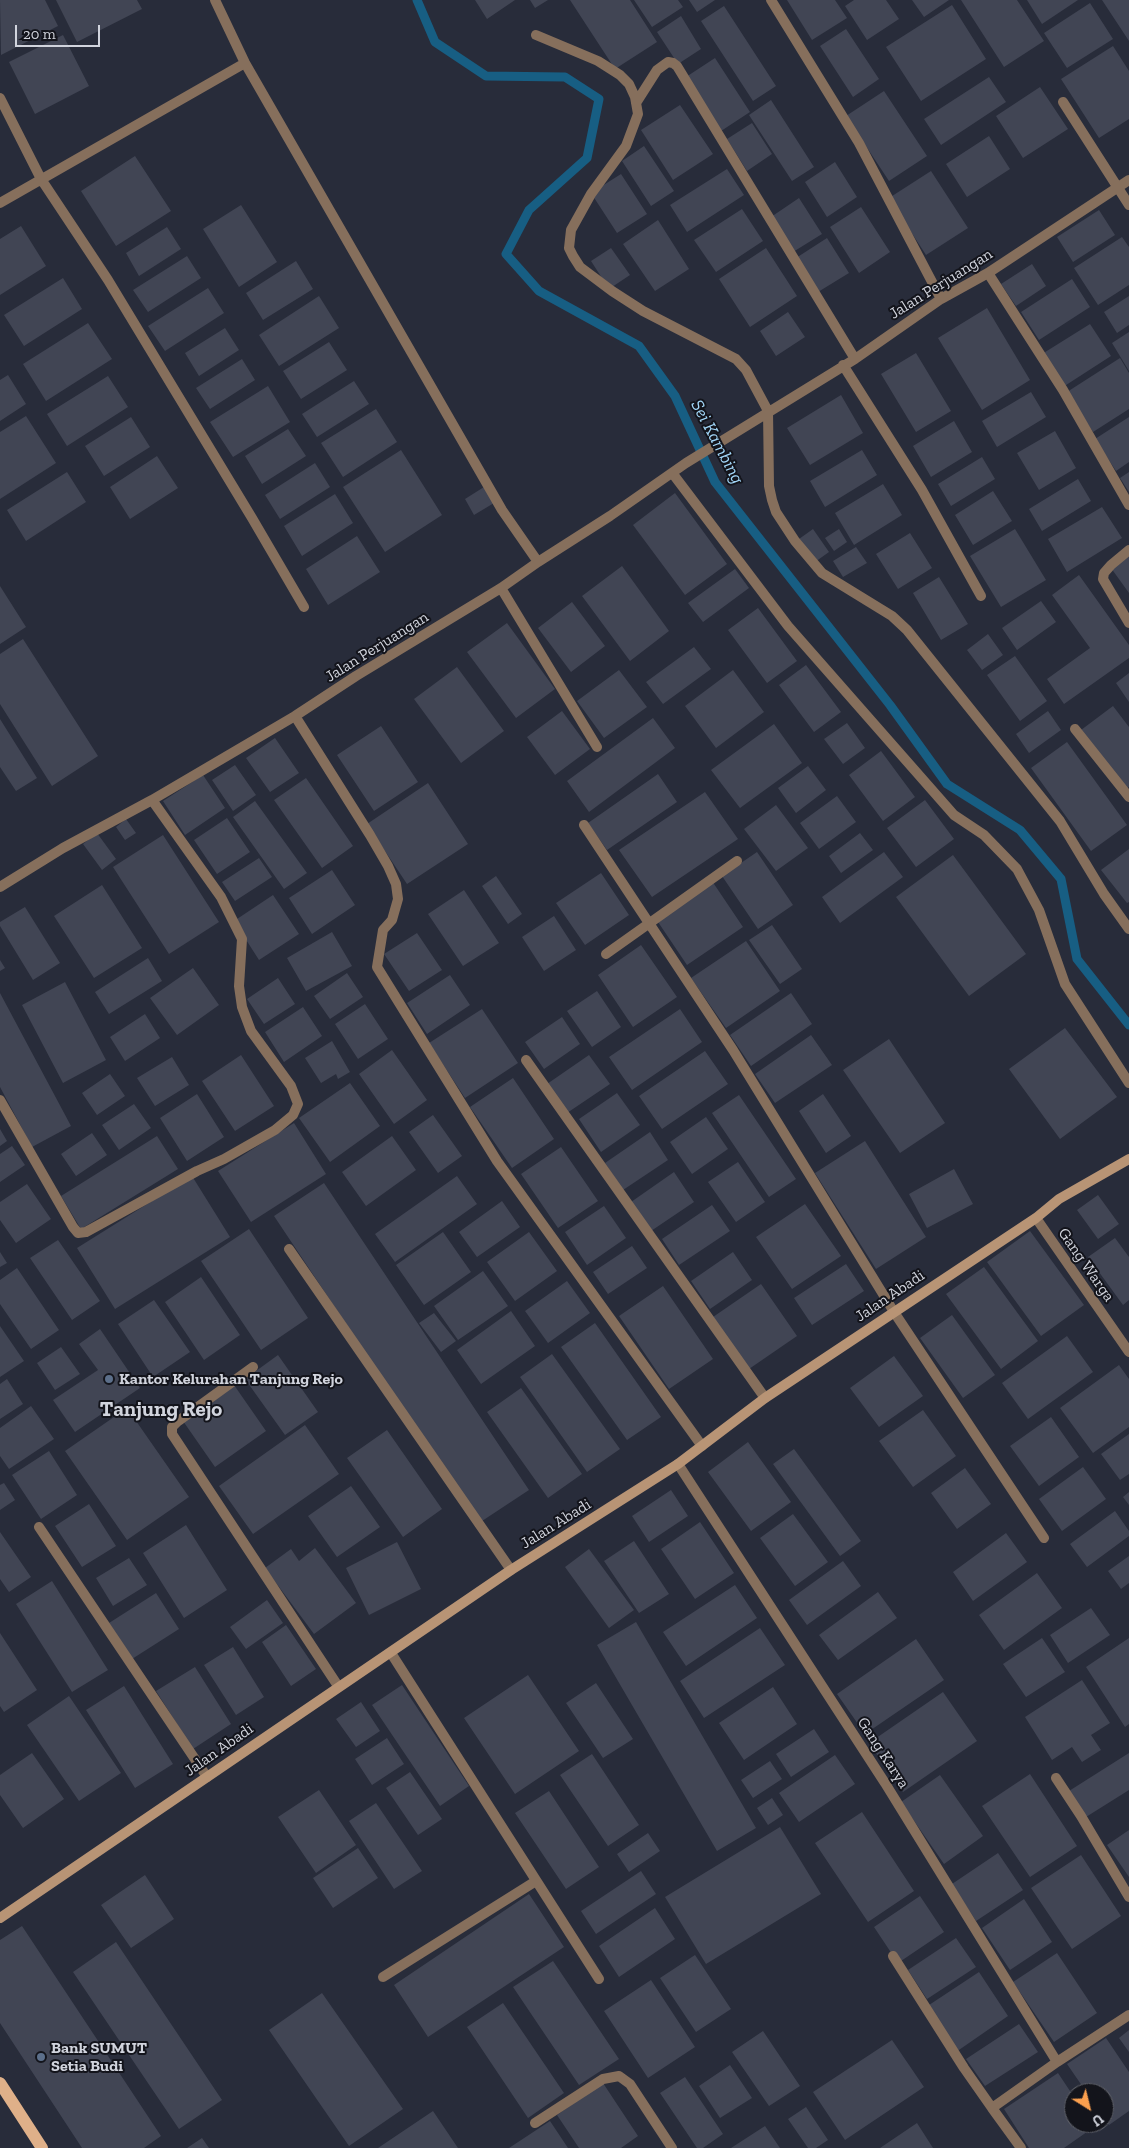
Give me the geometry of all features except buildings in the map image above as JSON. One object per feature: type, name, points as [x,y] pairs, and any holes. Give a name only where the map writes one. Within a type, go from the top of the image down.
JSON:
[{"type":"main road","points":[[0,2083],[42,2148]]},
{"type":"street","points":[[215,0],[245,63],[502,510],[538,562]]},
{"type":"street","points":[[771,0],[859,144],[940,299]]},
{"type":"street","points":[[536,36],[598,61],[620,75],[629,84],[635,97],[638,114],[626,146],[591,194],[570,230],[569,248],[580,266],[612,291],[643,311],[736,359],[746,370],[764,414],[770,493],[776,512],[794,542],[822,573],[892,616],[907,630],[1060,822],[1104,894],[1129,929]]},
{"type":"street","points":[[636,103],[657,70],[668,62],[677,66],[855,359]]},
{"type":"street","points":[[0,203],[245,63]]},
{"type":"street","points":[[0,98],[41,178],[113,289],[304,607]]},
{"type":"street","points":[[1064,102],[1129,205]]},
{"type":"street","name":"Jalan Perjuangan","points":[[0,887],[63,848],[152,800],[295,716],[356,676],[501,588],[686,464],[855,359],[940,299],[988,273],[1129,180]]},
{"type":"street","points":[[988,273],[1064,390],[1129,505]]},
{"type":"street","points":[[843,365],[922,490],[981,596]]},
{"type":"street","points":[[673,474],[788,626],[954,815],[984,835],[1017,869],[1039,910],[1065,984],[1129,1084]]},
{"type":"street","points":[[1129,550],[1111,565],[1104,573],[1103,579],[1129,622]]},
{"type":"street","points":[[501,588],[597,747]]},
{"type":"street","points":[[295,716],[370,835],[396,884],[398,899],[392,920],[383,930],[380,938],[377,968],[497,1161],[702,1446]]},
{"type":"street","points":[[1075,729],[1129,798]]},
{"type":"street","points":[[0,1100],[78,1233],[86,1232],[198,1170],[224,1159],[275,1130],[293,1115],[298,1104],[291,1086],[251,1031],[242,1007],[239,986],[242,939],[221,897],[152,800]]},
{"type":"street","points":[[584,825],[733,1050],[894,1312],[1044,1538]]},
{"type":"street","points":[[606,954],[737,861]]},
{"type":"street","points":[[526,1060],[765,1398]]},
{"type":"street","name":"Jalan Abadi","points":[[0,1918],[338,1686],[391,1653],[511,1570],[678,1464],[765,1398],[1036,1218],[1060,1199],[1129,1159]]},
{"type":"street","name":"Gang Warga","points":[[1036,1218],[1129,1352]]},
{"type":"street","points":[[289,1249],[511,1570]]},
{"type":"street","points":[[253,1367],[177,1422],[172,1427],[172,1434],[338,1686]]},
{"type":"street","name":"Gang Karya","points":[[678,1464],[885,1783],[1057,2062]]},
{"type":"street","points":[[39,1527],[207,1777]]},
{"type":"street","points":[[391,1653],[599,1980]]},
{"type":"street","points":[[1056,1778],[1129,1897]]},
{"type":"street","points":[[383,1977],[536,1881]]},
{"type":"street","points":[[893,1956],[1016,2146]]},
{"type":"street","points":[[992,2108],[1057,2062],[1129,2015]]},
{"type":"street","points":[[535,2123],[603,2079],[619,2076],[630,2084],[672,2148]]},
{"type":"waterway","name":"Sei Kambing","points":[[417,0],[435,42],[486,76],[565,77],[599,99],[587,158],[529,210],[506,254],[539,291],[639,346],[675,396],[715,482],[890,705],[947,784],[1020,830],[1061,879],[1077,959],[1129,1025]]},
{"type":"place","name":"Kantor Kelurahan Tanjung Rejo","points":[[109,1379]]},
{"type":"place","name":"Bank SUMUT Setia Budi","points":[[41,2057]]},
{"type":"district","name":"Tanjung Rejo","points":[[161,1410]]}]
